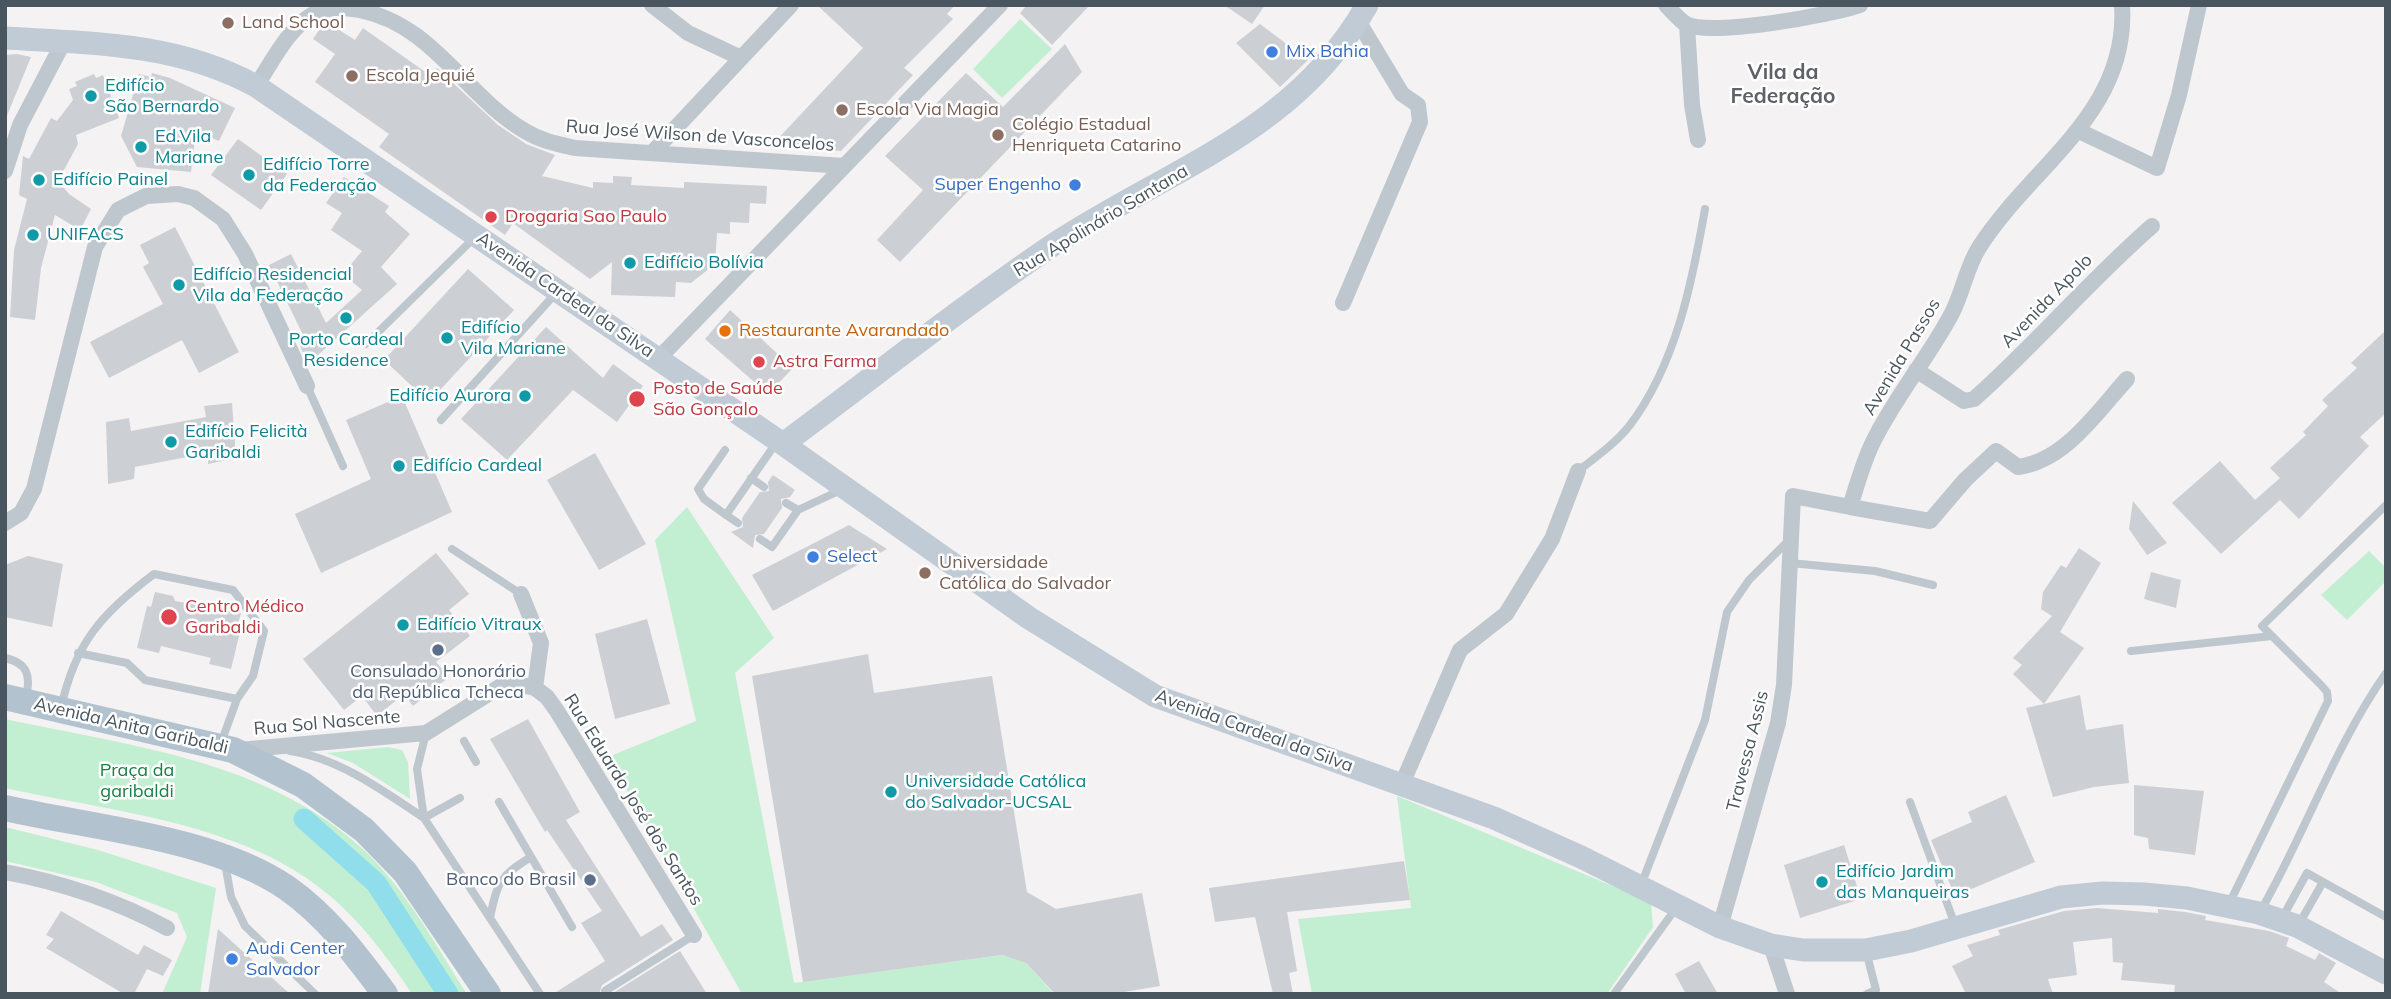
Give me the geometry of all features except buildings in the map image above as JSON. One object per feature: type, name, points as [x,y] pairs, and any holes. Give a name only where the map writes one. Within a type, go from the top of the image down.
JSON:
[{"type":"main road","name":"Rua Apolinário Santana","points":[[781,442],[1050,247],[1202,161],[1274,114],[1306,86],[1363,13]]},
{"type":"main road","name":"Avenida Cardeal da Silva","points":[[5,38],[103,42],[177,53],[206,61],[256,86],[659,358],[1029,618],[1155,696],[1494,818],[1720,927],[1771,945],[1803,950],[1866,950],[1956,928],[2061,897],[2092,894],[2155,895],[2228,905],[2259,913],[2289,924],[2386,974]]},
{"type":"main road","name":"Avenida Anita Garibaldi","points":[[15,699],[227,748],[303,785],[364,830],[405,872],[428,901],[488,994]]},
{"type":"main road","points":[[5,808],[185,845],[223,856],[286,888],[315,911],[343,940],[385,994]]},
{"type":"street","points":[[652,5],[688,33],[741,58]]},
{"type":"street","points":[[653,152],[791,5]]},
{"type":"street","points":[[659,358],[1000,5]]},
{"type":"street","points":[[1666,5],[1687,25],[1740,26],[1821,16],[1860,5]]},
{"type":"street","name":"Avenida Passos","points":[[1850,507],[1874,440],[1952,313],[1969,268],[1992,227],[2079,131],[2115,63],[2121,38],[2122,5]]},
{"type":"street","points":[[2079,131],[2157,168],[2179,95],[2199,5]]},
{"type":"street","name":"Rua José Wilson de Vasconcelos","points":[[256,86],[284,44],[310,16],[334,7],[349,8],[367,11],[414,33],[437,50],[502,114],[547,142],[575,148],[844,166]]},
{"type":"street","points":[[1343,303],[1420,122],[1418,105],[1402,94],[1363,13]]},
{"type":"street","points":[[1687,25],[1692,105],[1698,140]]},
{"type":"street","points":[[5,171],[20,125],[64,41]]},
{"type":"street","points":[[5,523],[21,513],[34,489],[94,247],[118,211],[132,202],[146,196],[178,194],[194,198],[223,219],[245,254],[307,386]]},
{"type":"street","name":"Avenida Apolo","points":[[1916,370],[1964,401],[1970,402],[2028,351],[2068,303],[2152,226]]},
{"type":"street","points":[[1850,507],[1930,521],[1965,480],[1996,451],[2018,467],[2038,462],[2056,453],[2127,379]]},
{"type":"street","points":[[1402,784],[1460,650],[1506,614],[1552,539],[1578,471]]},
{"type":"street","name":"Travessa Assis","points":[[1720,927],[1778,723],[1784,685],[1793,496],[1850,507]]},
{"type":"street","points":[[522,594],[541,643],[535,688]]},
{"type":"street","name":"Rua Sol Nascente","points":[[227,748],[270,748],[426,733],[501,686],[518,684],[535,688]]},
{"type":"street","name":"Rua Eduardo José dos Santos","points":[[535,688],[547,697],[557,711],[694,936]]},
{"type":"street","points":[[5,872],[77,888],[125,905],[167,928]]},
{"type":"street","points":[[1771,945],[1787,994]]},
{"type":"lane","points":[[1578,471],[1629,426],[1657,380],[1689,293],[1705,209]]},
{"type":"lane","points":[[366,344],[477,234]]},
{"type":"lane","points":[[441,420],[558,290]]},
{"type":"lane","points":[[307,386],[343,466]]},
{"type":"lane","points":[[726,515],[751,478],[781,442]]},
{"type":"lane","points":[[725,450],[698,489],[704,499],[738,523]]},
{"type":"lane","points":[[751,478],[764,487]]},
{"type":"lane","points":[[760,539],[772,547],[798,510],[845,489]]},
{"type":"lane","points":[[786,503],[798,510]]},
{"type":"lane","points":[[2228,905],[2328,701],[2327,692],[2321,685],[2262,626],[2386,505]]},
{"type":"lane","points":[[1641,887],[1705,720],[1727,612],[1749,580],[1791,538]]},
{"type":"lane","points":[[452,549],[522,594]]},
{"type":"lane","points":[[1790,563],[1875,571],[1933,585]]},
{"type":"lane","points":[[60,709],[66,684],[92,630],[117,602],[154,574],[233,590],[264,631],[253,676],[237,699],[227,748]]},
{"type":"lane","points":[[2131,651],[2272,636]]},
{"type":"lane","points":[[79,653],[127,663],[145,680],[237,699]]},
{"type":"lane","points":[[5,658],[20,661],[26,667],[29,687],[15,699]]},
{"type":"lane","points":[[2259,913],[2284,870],[2350,729],[2386,673]]},
{"type":"lane","points":[[426,733],[416,769],[425,818],[540,994]]},
{"type":"lane","points":[[464,741],[476,762]]},
{"type":"lane","points":[[270,748],[304,753],[325,761],[425,818]]},
{"type":"lane","points":[[425,818],[460,798]]},
{"type":"lane","points":[[499,802],[572,927]]},
{"type":"lane","points":[[1910,802],[1956,928]]},
{"type":"lane","points":[[223,856],[236,912],[245,926],[315,994]]},
{"type":"lane","points":[[490,918],[498,883],[504,873],[531,857]]},
{"type":"lane","points":[[2289,924],[2307,873],[2386,917]]},
{"type":"lane","points":[[2289,924],[2323,882]]},
{"type":"lane","points":[[1614,994],[1678,906]]},
{"type":"lane","points":[[607,994],[605,991],[694,936]]},
{"type":"lane","points":[[1866,950],[1876,990],[1867,994]]},
{"type":"green space","points":[[1020,19],[1052,49],[1002,98],[973,69]]},
{"type":"green space","points":[[687,507],[774,638],[735,673],[794,983],[1002,955],[1026,963],[1054,994],[742,994],[608,757],[696,721],[655,540]]},
{"type":"green space","points":[[2369,551],[2386,568],[2386,581],[2347,620],[2321,595]]},
{"type":"green space","name":"Praça da garibaldi","points":[[5,719],[196,761],[241,776],[285,796],[327,820],[365,851],[394,883],[467,994],[412,994],[353,917],[296,871],[258,851],[175,823],[5,788]]},
{"type":"green space","points":[[388,747],[402,750],[408,762],[410,799],[353,763],[327,753]]},
{"type":"green space","points":[[1397,796],[1651,902],[1653,927],[1607,994],[1312,994],[1298,919],[1411,908]]},
{"type":"green space","points":[[5,827],[98,850],[216,888],[200,994],[162,994],[187,937],[177,913],[96,882],[5,861]]},
{"type":"waterway","points":[[304,819],[376,883],[448,994]]},
{"type":"place","name":"Land School","points":[[228,23]]},
{"type":"place","name":"Mix Bahia","points":[[1272,52]]},
{"type":"place","name":"Escola Jequié","points":[[352,76]]},
{"type":"place","name":"Edifício São Bernardo","points":[[91,96]]},
{"type":"place","name":"Escola Via Magia","points":[[842,110]]},
{"type":"place","name":"Colégio Estadual Henriqueta Catarino","points":[[998,135]]},
{"type":"place","name":"Ed.Vila Mariane","points":[[141,147]]},
{"type":"place","name":"Edifício Torre da Federação","points":[[249,175]]},
{"type":"place","name":"Edifício Painel","points":[[39,180]]},
{"type":"place","name":"Super Engenho","points":[[1075,185]]},
{"type":"place","name":"Drogaria Sao Paulo","points":[[491,217]]},
{"type":"place","name":"UNIFACS","points":[[33,235]]},
{"type":"place","name":"Edifício Bolívia","points":[[630,263]]},
{"type":"place","name":"Edifício Residencial Vila da Federação","points":[[179,285]]},
{"type":"place","name":"Porto Cardeal Residence","points":[[346,318]]},
{"type":"place","name":"Restaurante Avarandado","points":[[725,331]]},
{"type":"place","name":"Edifício Vila Mariane","points":[[447,338]]},
{"type":"place","name":"Astra Farma","points":[[759,362]]},
{"type":"place","name":"Edifício Aurora","points":[[525,396]]},
{"type":"place","name":"Posto de Saúde São Gonçalo","points":[[637,399]]},
{"type":"place","name":"Edifício Felicità Garibaldi","points":[[171,442]]},
{"type":"place","name":"Edifício Cardeal","points":[[399,466]]},
{"type":"place","name":"Select","points":[[813,557]]},
{"type":"place","name":"Universidade Católica do Salvador","points":[[925,573]]},
{"type":"place","name":"Centro Médico Garibaldi","points":[[169,617]]},
{"type":"place","name":"Edifício Vitraux","points":[[403,625]]},
{"type":"place","name":"Consulado Honorário da República Tcheca","points":[[438,650]]},
{"type":"place","name":"Universidade Católica do Salvador-UCSAL","points":[[891,792]]},
{"type":"place","name":"Banco do Brasil","points":[[590,880]]},
{"type":"place","name":"Edifício Jardim das Manqueiras","points":[[1822,882]]},
{"type":"place","name":"Audi Center Salvador","points":[[232,959]]},
{"type":"district","name":"Vila da Federação","points":[[1783,85]]}]
